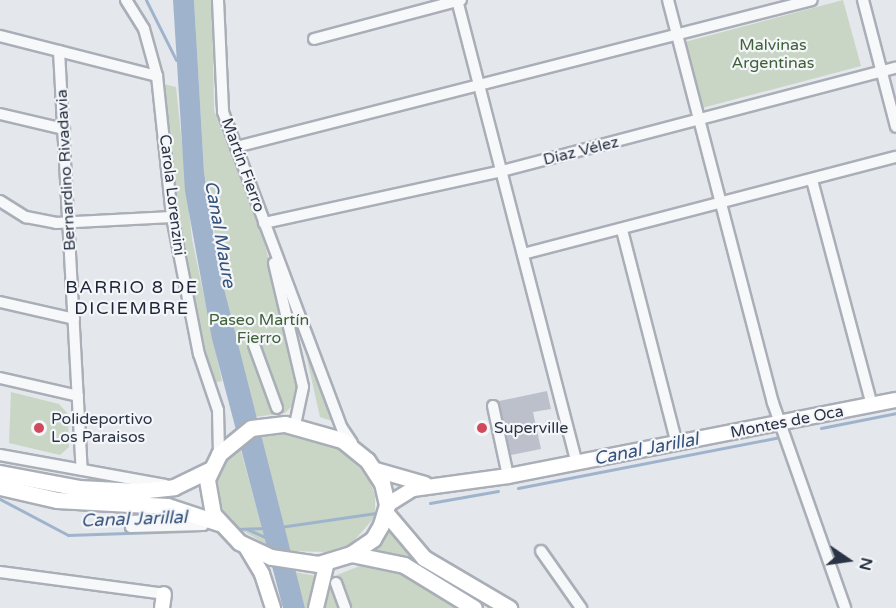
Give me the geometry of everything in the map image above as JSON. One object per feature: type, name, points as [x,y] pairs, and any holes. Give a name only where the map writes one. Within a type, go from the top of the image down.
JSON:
[{"type":"highway","points":[[386,509],[373,539],[351,554],[327,562],[292,562],[270,557],[246,547],[219,523],[208,505],[209,470],[219,454],[237,436],[256,427],[295,425],[331,435],[358,452],[376,470],[386,509],[424,558],[509,608]]},
{"type":"highway","points":[[0,472],[79,488],[138,491],[174,487],[209,470]]},
{"type":"highway","points":[[0,487],[57,500],[167,506],[219,523]]},
{"type":"highway","points":[[351,554],[404,565],[474,608]]},
{"type":"main road","name":"Montes de Oca","points":[[386,509],[407,490],[508,476],[783,424],[896,400]]},
{"type":"main road","name":"Montes de Oca","points":[[376,470],[430,486]]},
{"type":"main road","points":[[246,547],[262,574],[273,608]]},
{"type":"main road","points":[[316,608],[327,562]]},
{"type":"street","name":"Carola Lorenzini","points":[[126,0],[144,29],[157,76],[172,217],[199,354],[218,410],[219,454]]},
{"type":"street","name":"Martín Fierro","points":[[218,0],[222,103],[236,147],[342,428],[358,452]]},
{"type":"street","points":[[315,39],[458,0],[577,463]]},
{"type":"street","points":[[668,0],[773,403],[783,424],[845,608]]},
{"type":"street","points":[[236,147],[480,87],[812,0]]},
{"type":"street","points":[[863,0],[896,127]]},
{"type":"street","points":[[0,36],[157,76]]},
{"type":"street","name":"Bernardino Rivadavia","points":[[59,51],[82,470]]},
{"type":"street","name":"Díaz Vélez","points":[[264,222],[502,171],[896,68]]},
{"type":"street","points":[[0,114],[64,129]]},
{"type":"street","points":[[523,254],[896,157]]},
{"type":"street","points":[[812,180],[872,405]]},
{"type":"street","points":[[0,201],[26,217],[69,223],[172,217]]},
{"type":"street","name":"Martín Fierro","points":[[264,222],[301,369],[302,405],[295,425]]},
{"type":"street","points":[[622,230],[677,444]]},
{"type":"street","points":[[0,302],[74,319]]},
{"type":"street","points":[[254,345],[277,408]]},
{"type":"street","points":[[0,378],[78,396]]},
{"type":"street","points":[[493,406],[508,476]]},
{"type":"street","points":[[0,455],[141,479],[174,487]]},
{"type":"street","points":[[186,518],[131,521],[131,526],[203,525],[203,516]]},
{"type":"street","points":[[541,550],[581,608]]},
{"type":"street","points":[[0,572],[163,601]]},
{"type":"street","points":[[336,583],[345,608]]},
{"type":"green space","name":"Paseo Martín Fierro","points":[[194,0],[212,0],[214,110],[265,245],[296,367],[296,402],[285,413],[253,417],[232,334],[204,172]]},
{"type":"green space","name":"Malvinas Argentinas","points":[[843,0],[861,66],[702,108],[685,42]]},
{"type":"green space","points":[[164,84],[176,87],[192,239],[222,381],[213,383],[181,238]]},
{"type":"green space","points":[[311,357],[332,421],[320,417],[307,359]]},
{"type":"green space","name":"Polideportivo Los Paraisos","points":[[11,392],[59,404],[68,414],[69,447],[60,455],[9,443]]},
{"type":"green space","points":[[288,434],[338,448],[368,476],[375,495],[375,517],[351,544],[325,552],[289,551],[259,435]]},
{"type":"green space","points":[[239,444],[267,545],[235,526],[218,502],[215,479],[224,457]]},
{"type":"green space","points":[[391,527],[409,555],[437,574],[435,578],[404,560],[372,550]]},
{"type":"green space","points":[[365,564],[394,567],[463,608],[322,608],[329,578]]},
{"type":"green space","points":[[295,572],[316,576],[311,608],[305,608]]},
{"type":"water","points":[[173,0],[194,0],[204,172],[218,265],[305,608],[283,608],[212,339],[185,191]]},
{"type":"building","points":[[547,391],[551,409],[533,412],[541,449],[511,455],[499,401]]},
{"type":"waterway","points":[[146,0],[176,60]]},
{"type":"waterway","name":"Canal Jarillal","points":[[821,428],[896,413]]},
{"type":"waterway","name":"Canal Jarillal","points":[[518,488],[780,437]]},
{"type":"waterway","points":[[430,503],[498,491]]},
{"type":"waterway","name":"Canal Jarillal","points":[[0,499],[68,535],[186,531]]},
{"type":"waterway","name":"Canal Jarillal","points":[[280,527],[376,513]]},
{"type":"waterway","points":[[237,529],[264,528]]},
{"type":"waterway","points":[[247,529],[269,539]]},
{"type":"place","name":"Polideportivo Los Paraisos","points":[[39,428]]},
{"type":"place","name":"Superville","points":[[482,428]]},
{"type":"district","name":"BARRIO 8 DE DICIEMBRE","points":[[132,298]]},
{"type":"water label","name":"Canal Maure","points":[[220,234]]}]
